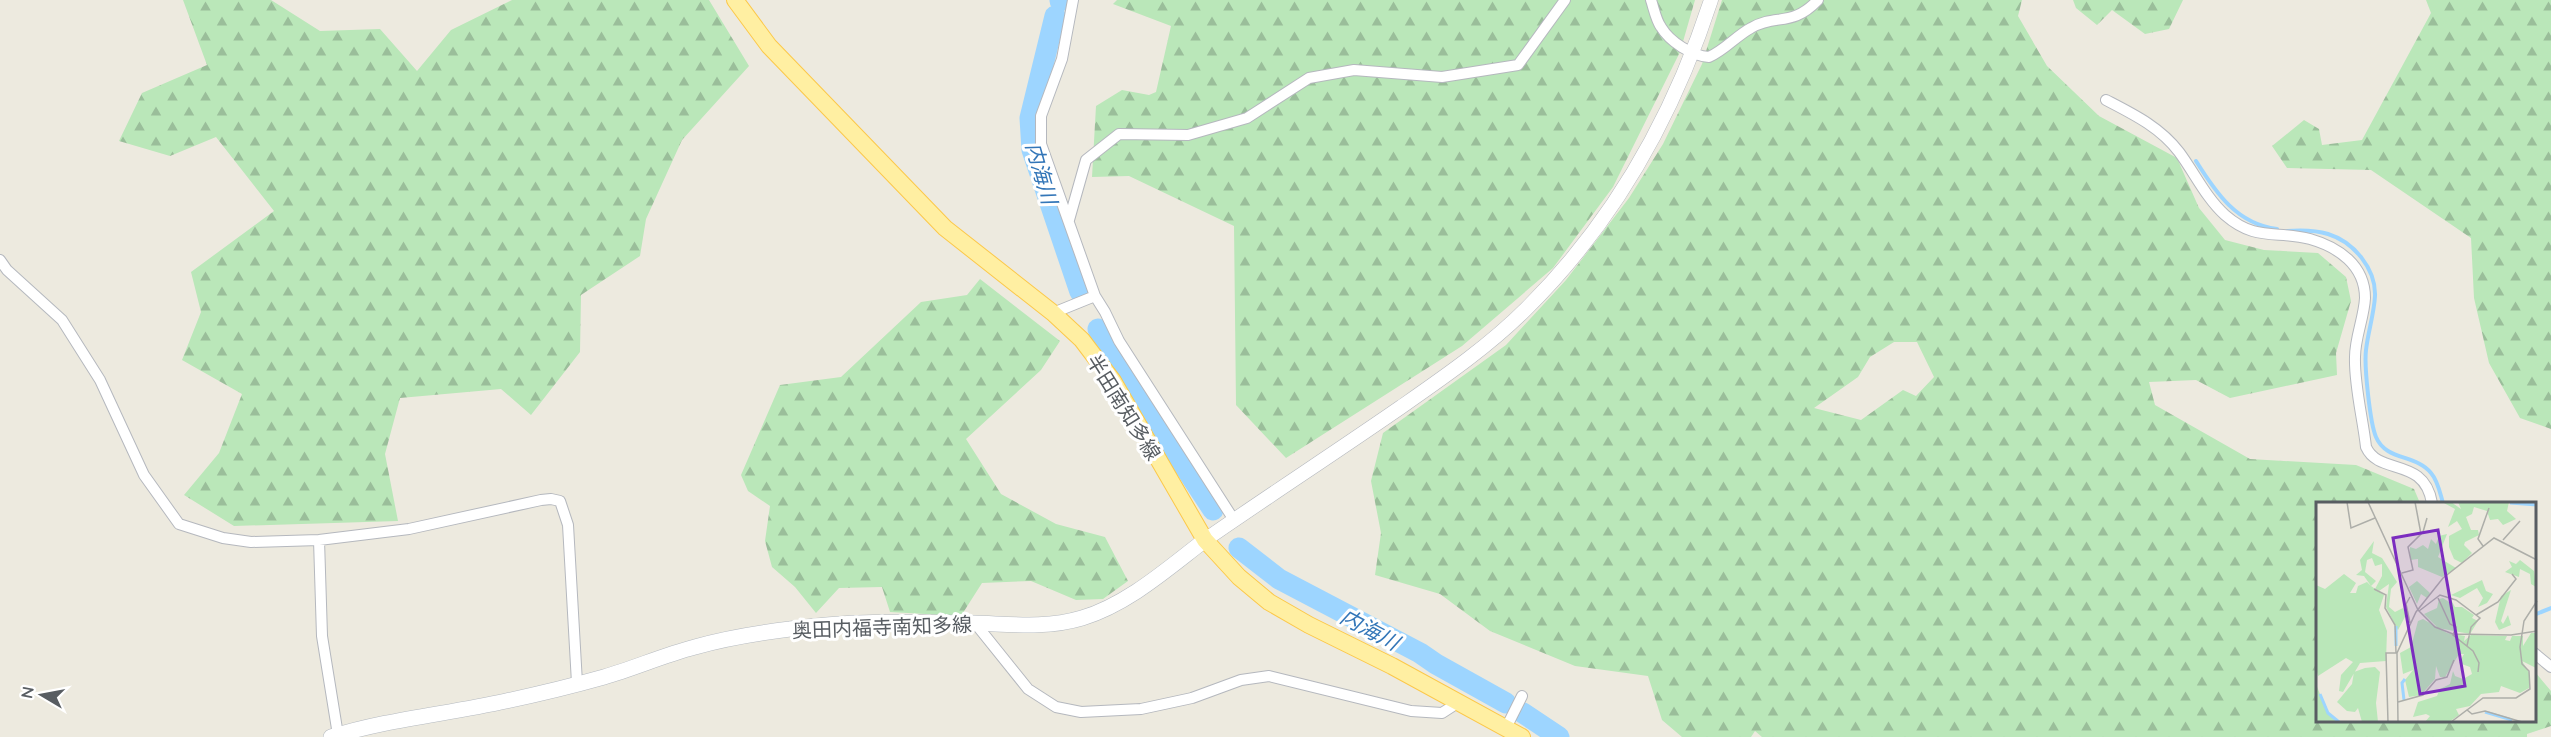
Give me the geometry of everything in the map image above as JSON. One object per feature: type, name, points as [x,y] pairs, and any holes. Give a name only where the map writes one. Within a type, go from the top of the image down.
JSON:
[{"type":"main road","name":"半田南知多線","points":[[735,0],[769,45],[945,228],[1053,313],[1082,340],[1113,381],[1205,540],[1239,577],[1269,602],[1522,737]]},
{"type":"main road","name":"奥田内福寺南知多線","points":[[335,736],[506,701],[604,677],[698,646],[759,633],[815,625],[975,623],[1031,627],[1059,624],[1084,617],[1115,604],[1148,584],[1205,540]]},
{"type":"street","points":[[1073,0],[1062,59],[1041,116],[1041,144],[1095,296],[1106,312],[1119,341],[1234,520]]},
{"type":"street","points":[[1069,220],[1086,160],[1119,134],[1188,135],[1247,118],[1309,78],[1354,70],[1442,77],[1518,65],[1565,0]]},
{"type":"street","points":[[1650,0],[1660,27],[1668,37],[1694,53],[1709,57],[1752,27],[1792,18],[1809,9],[1818,0]]},
{"type":"street","points":[[1205,540],[1306,473],[1471,357],[1525,310],[1592,235],[1623,191],[1666,114],[1694,53],[1711,0]]},
{"type":"street","points":[[2106,100],[2153,125],[2178,150],[2223,213],[2241,227],[2256,233],[2309,239],[2336,249],[2348,258],[2362,283],[2365,298],[2355,356],[2366,447],[2370,456],[2381,462],[2412,471],[2426,486],[2432,502]]},
{"type":"street","points":[[0,260],[4,272],[62,320],[100,380],[144,475],[179,524],[223,538],[251,542],[319,540],[409,529],[551,498],[560,501],[568,525],[577,683]]},
{"type":"street","points":[[1053,313],[1095,296]]},
{"type":"street","points":[[319,540],[322,636],[335,736]]},
{"type":"street","points":[[975,623],[1028,689],[1056,707],[1080,712],[1141,709],[1192,698],[1241,680],[1269,676],[1411,711],[1442,714],[1459,702]]},
{"type":"street","points":[[2536,654],[2551,667]]},
{"type":"street","points":[[1506,728],[1522,696]]},
{"type":"green space","points":[[183,0],[271,0],[320,31],[380,29],[417,71],[451,30],[512,0],[709,0],[749,66],[682,140],[646,219],[640,256],[581,295],[580,352],[531,415],[501,389],[400,398],[385,454],[398,521],[234,526],[184,495],[219,453],[242,394],[182,360],[201,312],[191,272],[274,211],[216,137],[170,156],[119,141],[142,93],[207,65]]},
{"type":"green space","points":[[1117,0],[1695,0],[1680,52],[1613,187],[1553,268],[1462,346],[1286,458],[1236,405],[1234,226],[1129,176],[1092,177],[1096,106],[1122,90],[1149,95],[1156,92],[1171,26],[1113,4]]},
{"type":"green space","points":[[1722,0],[2022,0],[2018,16],[2047,66],[2099,116],[2177,158],[2199,208],[2225,240],[2264,250],[2318,253],[2346,277],[2351,301],[2336,353],[2337,375],[2230,398],[2196,380],[2149,382],[2155,405],[2250,459],[2356,465],[2414,489],[2420,502],[2316,502],[2316,722],[2536,722],[2536,673],[2551,691],[2551,726],[2527,734],[2527,737],[1762,737],[1755,731],[1751,737],[1682,737],[1662,720],[1648,676],[1575,666],[1490,631],[1440,594],[1375,575],[1381,533],[1371,481],[1383,433],[1506,345],[1566,280],[1629,198],[1663,144],[1702,64]],"holes":[[[1894,342],[1917,342],[1934,377],[1916,396],[1903,390],[1861,420],[1814,408],[1858,377],[1870,357]]]},
{"type":"green space","points":[[2073,0],[2183,0],[2169,29],[2145,34],[2112,10],[2097,25],[2076,8]]},
{"type":"green space","points":[[2426,0],[2551,0],[2551,429],[2520,418],[2489,363],[2474,298],[2471,238],[2371,170],[2287,168],[2272,146],[2304,120],[2319,129],[2322,145],[2362,140],[2431,13]]},
{"type":"green space","points":[[980,279],[1060,341],[1041,370],[966,439],[1001,494],[1056,524],[1105,537],[1128,581],[1103,599],[1076,600],[1031,581],[982,583],[961,616],[890,612],[882,587],[839,588],[816,613],[795,587],[772,567],[765,541],[770,506],[748,491],[741,475],[780,385],[841,377],[921,302],[967,295]]},
{"type":"waterway","name":"内海川","points":[[1055,16],[1030,118],[1032,150],[1080,292]]},
{"type":"waterway","points":[[2196,161],[2211,184],[2239,214],[2250,221],[2277,229]]},
{"type":"waterway","points":[[2287,231],[2303,230],[2328,234],[2346,243],[2362,258],[2372,276],[2375,296],[2366,350],[2366,368],[2376,437],[2387,450],[2425,467],[2437,483],[2443,502]]},
{"type":"waterway","name":"内海川","points":[[1098,329],[1142,402],[1213,510]]},
{"type":"waterway","name":"内海川","points":[[1239,548],[1279,579],[1420,653],[1506,703]]},
{"type":"waterway","points":[[2536,614],[2551,608]]},
{"type":"waterway","name":"内海川","points":[[1523,713],[1559,737]]}]
